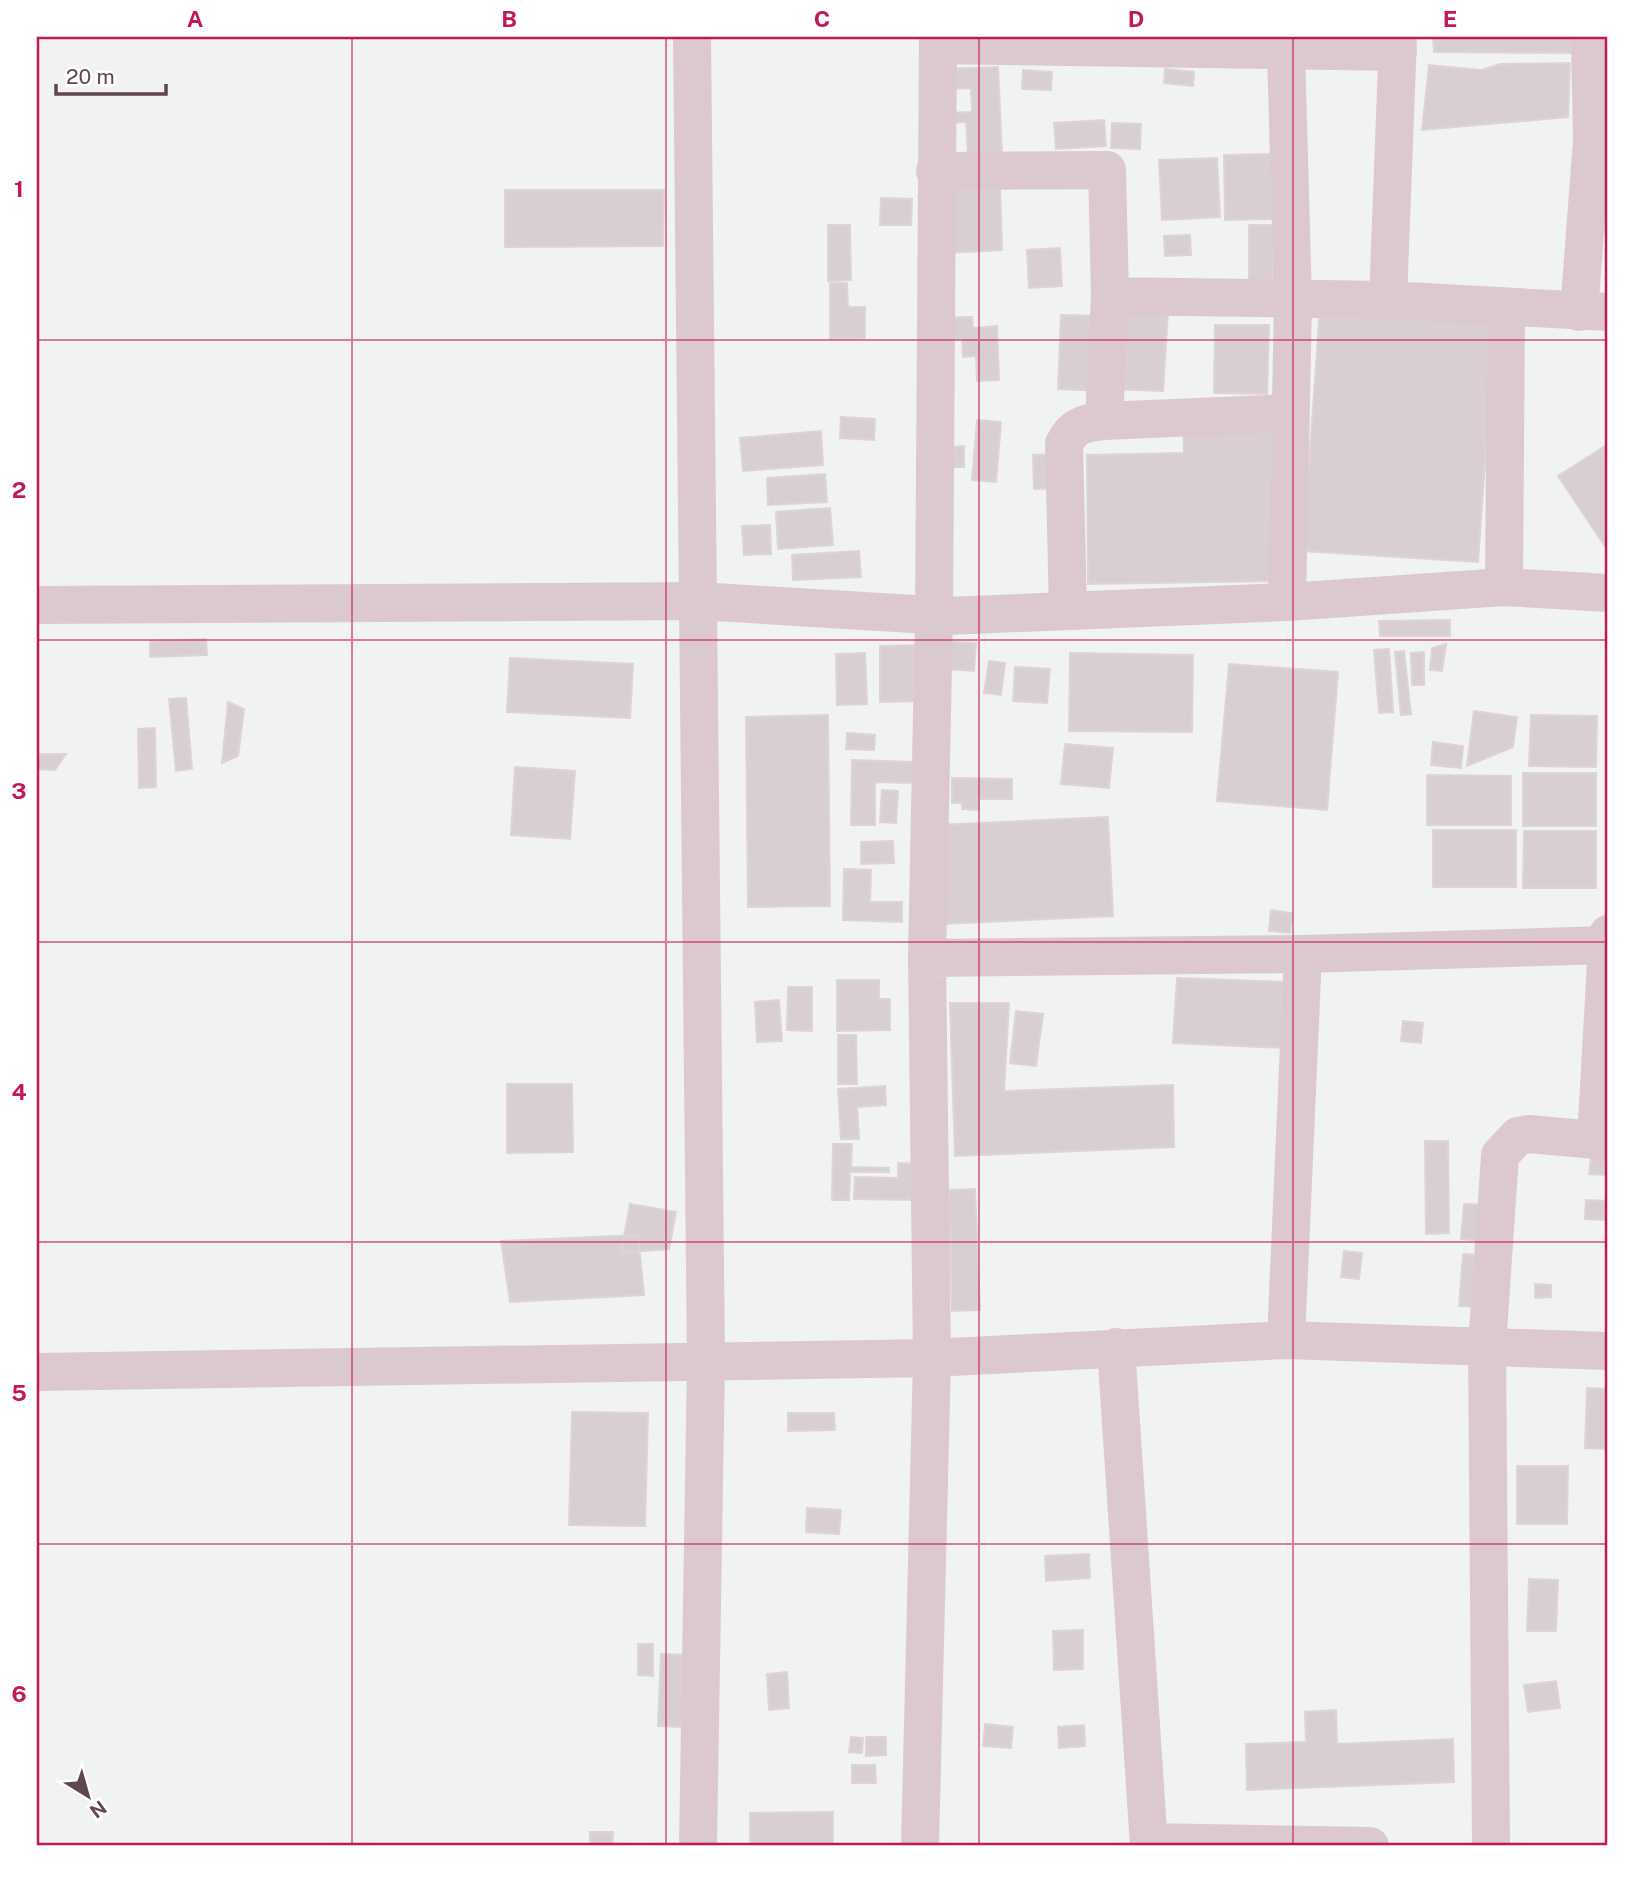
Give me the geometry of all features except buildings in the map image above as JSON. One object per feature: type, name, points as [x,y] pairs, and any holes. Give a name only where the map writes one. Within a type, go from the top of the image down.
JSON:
[{"type":"street","points":[[692,37],[706,1362],[698,1846]]},
{"type":"street","points":[[920,1846],[932,1359],[927,958],[934,615],[938,41],[1286,52],[1398,45],[1388,300]]},
{"type":"street","points":[[1110,296],[1293,301],[1388,300],[1594,312],[1600,141],[1596,45]]},
{"type":"street","points":[[1286,52],[1293,301],[1287,602]]},
{"type":"street","points":[[935,171],[1107,170],[1110,296],[1104,421]]},
{"type":"street","points":[[1504,587],[1506,306]]},
{"type":"street","points":[[1068,611],[1064,444],[1068,435],[1084,423],[1104,421],[1289,413]]},
{"type":"street","points":[[37,604],[698,601],[934,615],[1287,602],[1504,587],[1608,593]]},
{"type":"street","points":[[927,958],[1303,954],[1608,940],[1602,1140],[1529,1134],[1518,1136],[1506,1145],[1500,1156],[1487,1348],[1491,1846]]},
{"type":"street","points":[[1286,1340],[1303,954]]},
{"type":"street","points":[[37,1372],[932,1359],[1116,1347],[1286,1340],[1608,1350]]},
{"type":"street","points":[[1116,1347],[1149,1844],[1370,1846]]}]
